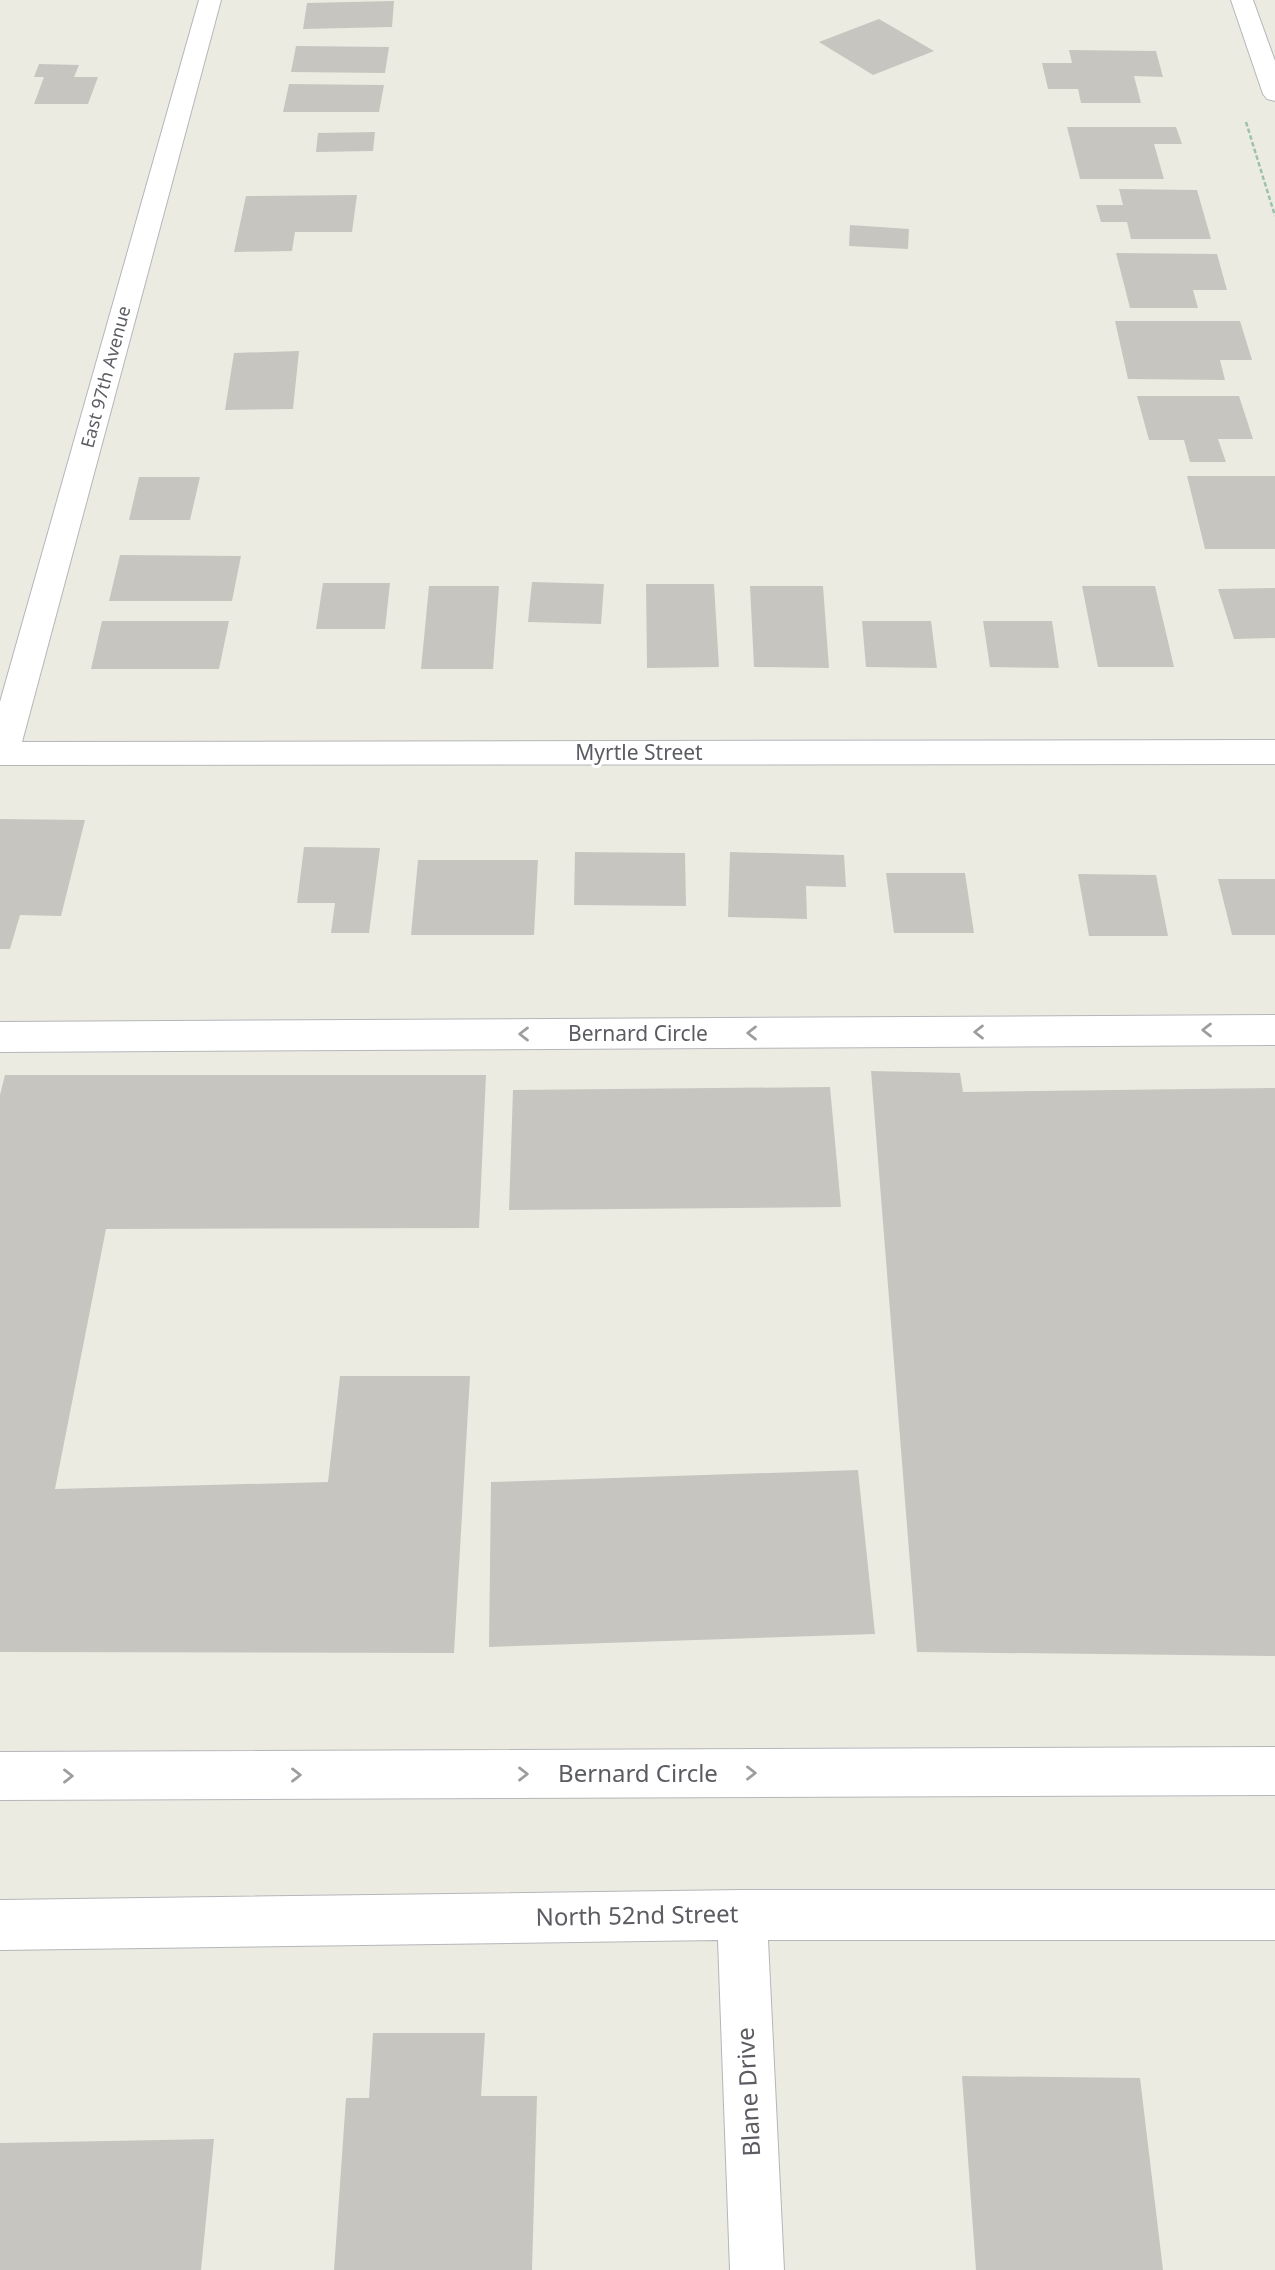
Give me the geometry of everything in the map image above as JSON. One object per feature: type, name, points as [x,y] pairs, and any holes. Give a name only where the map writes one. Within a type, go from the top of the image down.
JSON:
[{"type":"street","name":"East 97th Avenue","points":[[2,754],[210,0]]},
{"type":"street","points":[[1242,0],[1275,94]]},
{"type":"street","name":"Myrtle Street","points":[[2,754],[1275,752]]},
{"type":"street","name":"Bernard Circle","points":[[0,1037],[1275,1030]]},
{"type":"street","name":"Bernard Circle","points":[[0,1776],[1275,1771]]},
{"type":"street","name":"North 52nd Street","points":[[0,1926],[741,1915],[1275,1916]]},
{"type":"street","name":"Blane Drive","points":[[741,1915],[757,2270]]},
{"type":"building","points":[[394,1],[392,27],[303,29],[307,3]]},
{"type":"building","points":[[879,19],[934,51],[873,75],[819,42]]},
{"type":"building","points":[[296,46],[389,47],[385,73],[291,72]]},
{"type":"building","points":[[1069,50],[1156,51],[1163,77],[1134,76],[1141,103],[1081,103],[1078,89],[1048,89],[1042,63],[1072,63]]},
{"type":"building","points":[[39,64],[79,65],[74,77],[98,77],[88,104],[34,104],[44,77],[34,77]]},
{"type":"building","points":[[289,84],[384,85],[379,112],[283,112]]},
{"type":"building","points":[[1067,127],[1176,127],[1182,144],[1154,144],[1164,179],[1080,179]]},
{"type":"building","points":[[375,132],[373,151],[316,152],[318,133]]},
{"type":"building","points":[[1119,189],[1197,190],[1211,239],[1131,239],[1127,222],[1101,222],[1096,205],[1123,205]]},
{"type":"building","points":[[357,195],[352,232],[295,232],[292,251],[234,252],[246,196]]},
{"type":"building","points":[[850,225],[909,229],[908,249],[849,246]]},
{"type":"building","points":[[1116,253],[1217,254],[1227,290],[1193,290],[1198,308],[1130,308]]},
{"type":"building","points":[[1115,321],[1240,321],[1252,360],[1220,360],[1225,380],[1128,379]]},
{"type":"building","points":[[299,351],[293,409],[225,410],[234,353]]},
{"type":"building","points":[[1137,396],[1239,396],[1253,439],[1218,439],[1226,462],[1190,462],[1184,440],[1149,440]]},
{"type":"building","points":[[1187,476],[1275,476],[1275,549],[1205,549]]},
{"type":"building","points":[[139,477],[200,477],[190,520],[129,520]]},
{"type":"building","points":[[120,555],[241,556],[232,601],[109,601]]},
{"type":"building","points":[[532,582],[604,584],[601,624],[528,622]]},
{"type":"building","points":[[323,583],[390,583],[385,629],[316,629]]},
{"type":"building","points":[[646,584],[714,584],[719,667],[647,668]]},
{"type":"building","points":[[429,586],[499,586],[493,669],[421,669]]},
{"type":"building","points":[[750,586],[823,586],[829,668],[754,667]]},
{"type":"building","points":[[1082,586],[1155,586],[1174,667],[1098,667]]},
{"type":"building","points":[[1275,588],[1275,638],[1234,639],[1218,589]]},
{"type":"building","points":[[102,621],[229,621],[219,669],[91,669]]},
{"type":"building","points":[[862,621],[931,621],[937,668],[866,667]]},
{"type":"building","points":[[983,621],[1052,621],[1059,668],[990,667]]},
{"type":"building","points":[[0,819],[85,820],[61,916],[20,915],[10,949],[0,949]]},
{"type":"building","points":[[304,847],[380,848],[369,933],[331,933],[335,903],[297,903]]},
{"type":"building","points":[[575,852],[685,853],[686,906],[574,905]]},
{"type":"building","points":[[730,852],[844,855],[846,887],[806,886],[807,919],[728,917]]},
{"type":"building","points":[[418,860],[538,860],[534,935],[411,935]]},
{"type":"building","points":[[886,873],[965,873],[974,933],[894,933]]},
{"type":"building","points":[[1078,874],[1156,875],[1168,936],[1089,936]]},
{"type":"building","points":[[1218,879],[1275,879],[1275,935],[1232,935]]},
{"type":"building","points":[[871,1071],[960,1073],[963,1092],[1275,1088],[1275,1656],[917,1652]]},
{"type":"building","points":[[5,1075],[486,1075],[479,1228],[106,1229],[55,1489],[328,1482],[340,1376],[470,1376],[454,1653],[0,1652],[0,1095]]},
{"type":"building","points":[[830,1087],[841,1207],[509,1210],[513,1090]]},
{"type":"building","points":[[858,1470],[875,1634],[489,1647],[491,1482]]},
{"type":"building","points":[[373,2033],[485,2033],[481,2096],[537,2096],[532,2270],[334,2270],[346,2098],[369,2098]]},
{"type":"building","points":[[962,2076],[1140,2078],[1163,2270],[976,2270]]},
{"type":"building","points":[[214,2139],[201,2270],[0,2270],[0,2143]]}]
